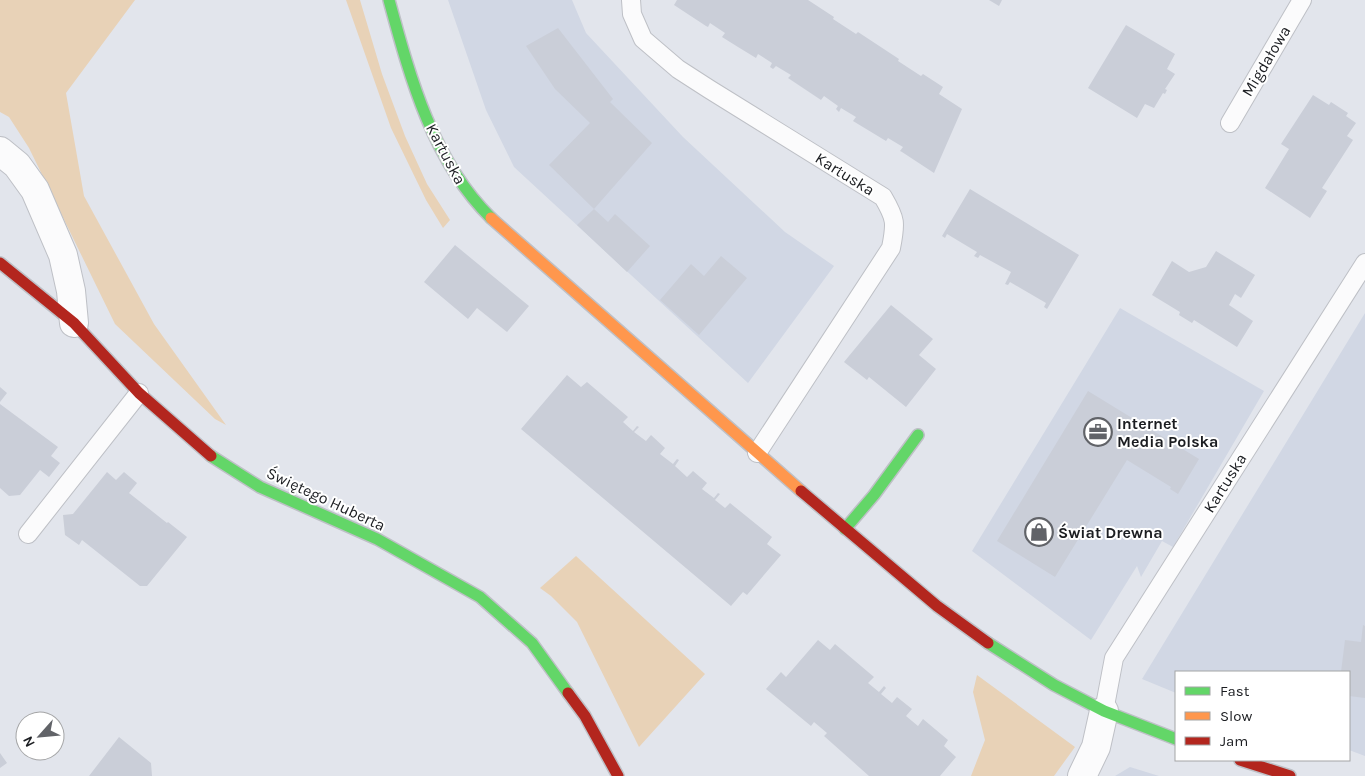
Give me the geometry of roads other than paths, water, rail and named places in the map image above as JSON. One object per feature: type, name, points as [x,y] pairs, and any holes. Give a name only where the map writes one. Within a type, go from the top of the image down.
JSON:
[{"type":"street","name":"Kartuska","points":[[390,0],[402,51],[419,100],[447,161],[463,188],[482,210],[757,454],[937,606],[1002,654],[1054,685],[1104,711],[1175,739]]},
{"type":"street","points":[[0,151],[17,165],[35,190],[49,222],[63,255],[71,291],[74,323]]},
{"type":"street","name":"Świętego Huberta","points":[[0,263],[74,323],[139,393],[211,456],[260,487],[377,539],[480,598],[532,643],[585,716],[618,776]]},
{"type":"street","points":[[846,529],[874,495],[918,435]]},
{"type":"street","points":[[1082,776],[1096,747],[1104,711]]},
{"type":"street","points":[[1243,761],[1290,776]]},
{"type":"lane","name":"Kartuska","points":[[631,0],[632,14],[643,39],[678,69],[883,197],[891,210],[896,225],[891,248],[757,454]]},
{"type":"lane","name":"Migdałowa","points":[[1230,123],[1302,0]]},
{"type":"lane","name":"Kartuska","points":[[1104,711],[1114,658],[1365,263]]},
{"type":"lane","points":[[28,534],[139,393]]},
{"type":"place","name":"Internet Media Polska","points":[[1098,432]]},
{"type":"place","name":"Świat Drewna","points":[[1039,532]]}]
